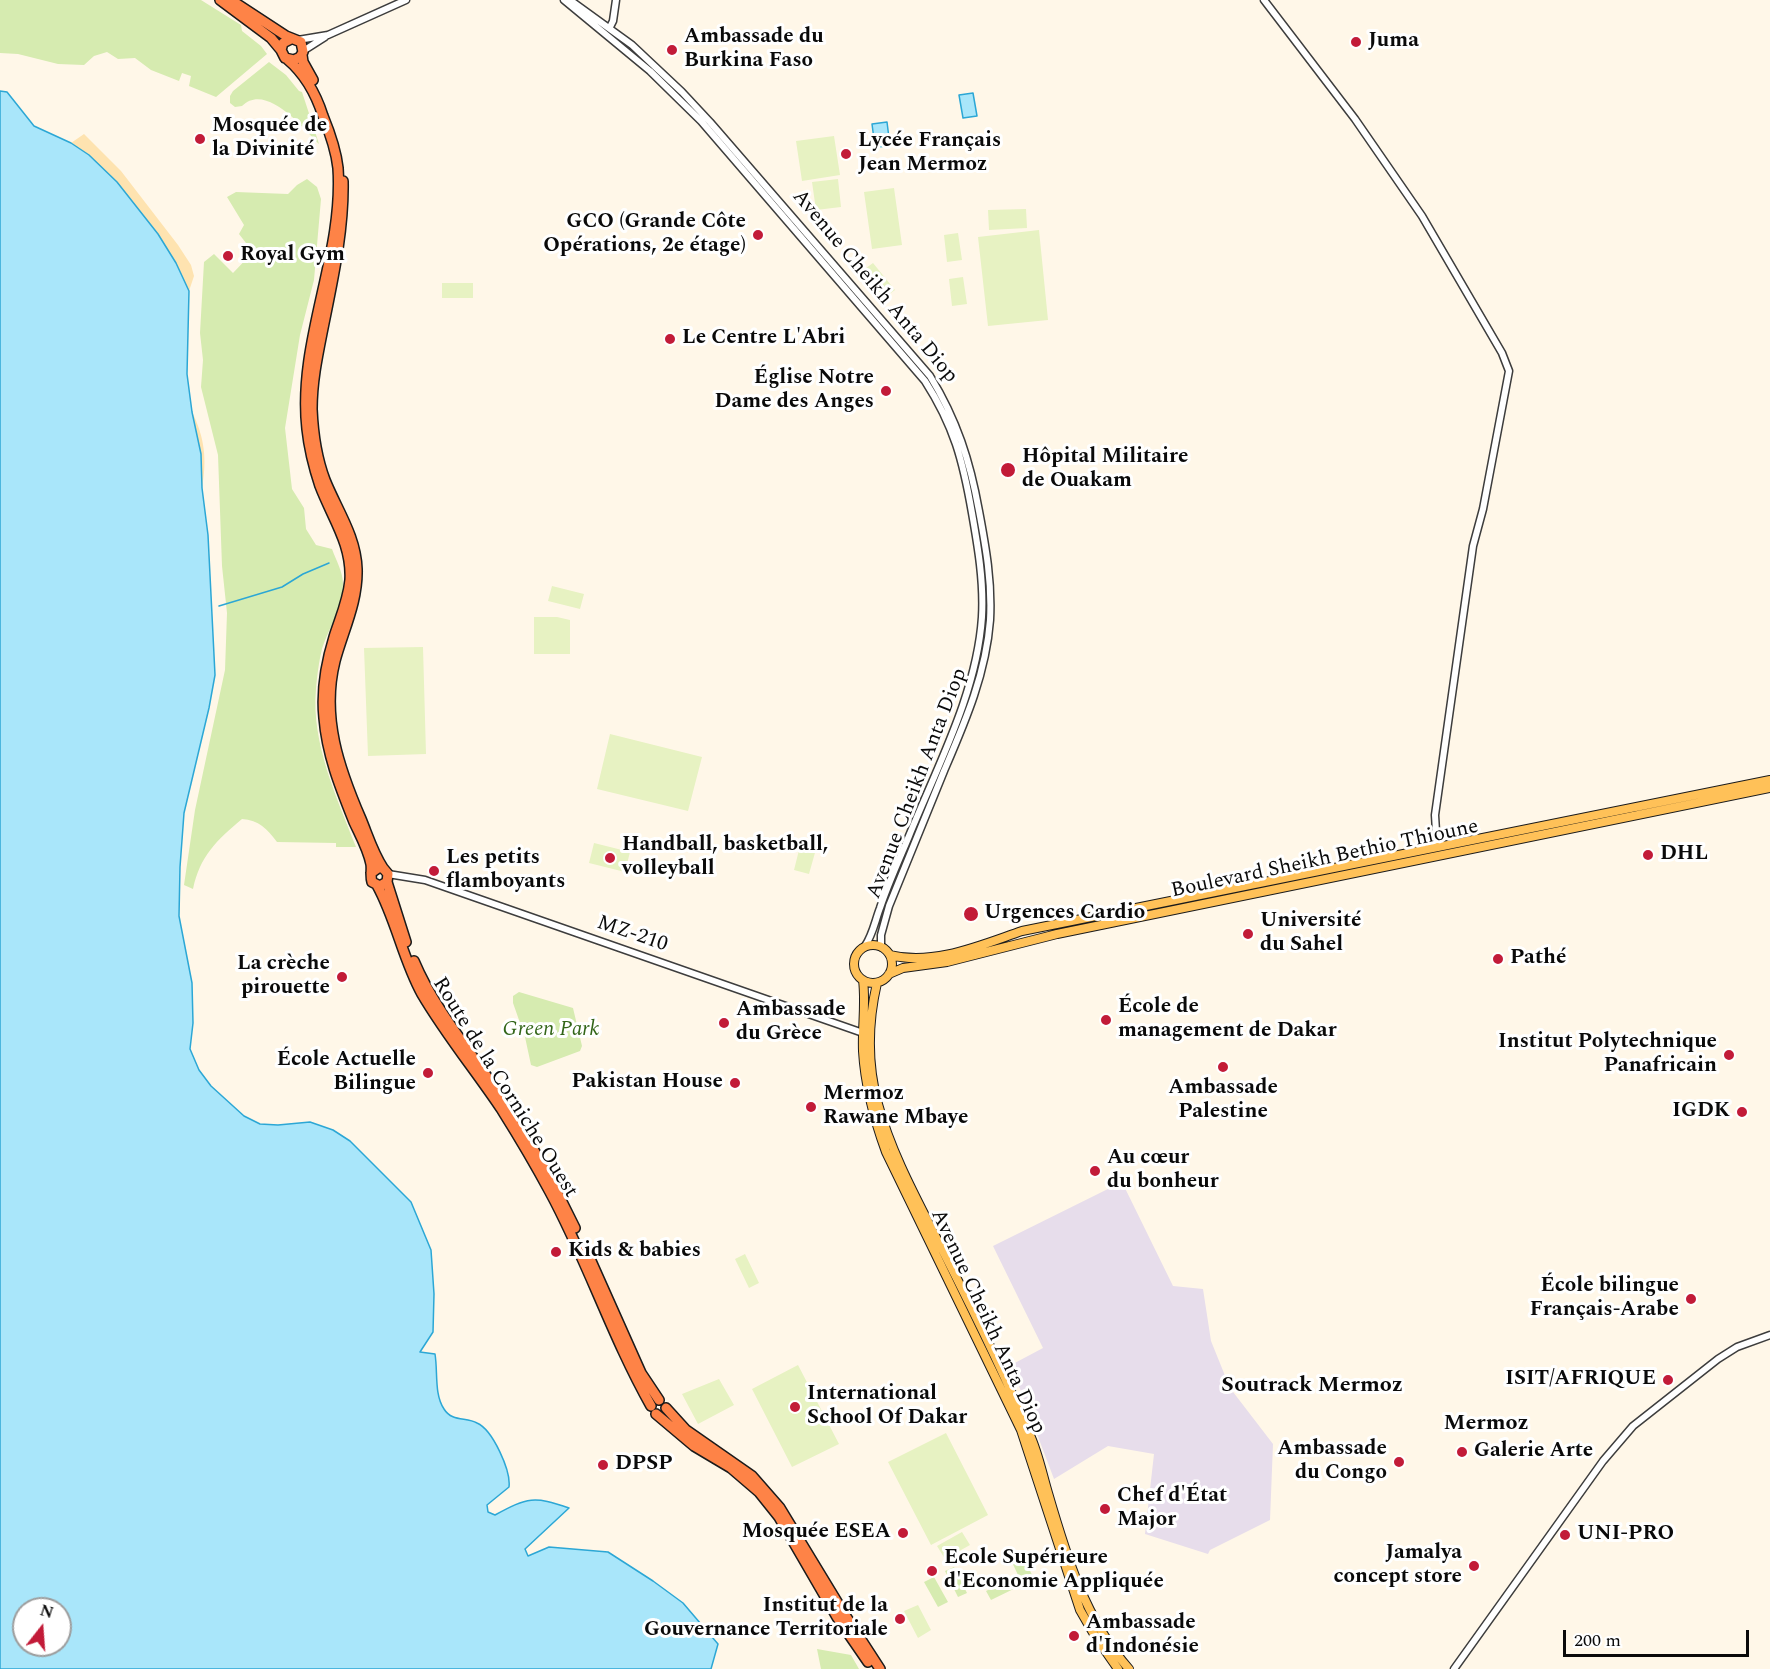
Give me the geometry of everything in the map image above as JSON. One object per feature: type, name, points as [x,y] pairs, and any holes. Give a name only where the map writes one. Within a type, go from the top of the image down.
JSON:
[{"type":"highway","points":[[220,0],[271,38],[287,59],[297,59],[303,53],[302,45],[231,0]]},
{"type":"highway","points":[[281,50],[283,44],[295,40]]},
{"type":"highway","name":"Route de la Corniche Ouest","points":[[303,53],[303,70]]},
{"type":"highway","name":"Route de la Corniche Ouest","points":[[287,59],[303,70],[322,96],[339,142],[342,168],[342,218],[306,388],[307,431],[320,485],[346,546],[350,569],[348,594],[326,672],[323,715],[332,763],[371,863],[371,873]]},
{"type":"highway","name":"Route de la Corniche Ouest","points":[[323,309],[313,387],[314,432],[324,477],[353,543],[357,571],[356,591],[335,662],[331,685],[330,722],[337,758],[345,782],[386,875],[408,948],[428,991],[504,1101],[557,1190],[658,1407],[686,1430],[752,1476],[780,1508],[880,1669]]},
{"type":"highway","points":[[375,869],[386,875],[382,885],[372,882],[371,873],[375,869]]},
{"type":"highway","name":"Route de la Corniche Ouest","points":[[377,885],[385,900],[413,975],[423,994],[448,1035],[502,1110],[554,1199],[627,1360],[658,1407],[694,1446],[744,1478],[768,1503],[837,1617],[872,1669]]},
{"type":"main road","name":"Boulevard Sheikh Bethio Thioune","points":[[890,955],[908,958],[953,953],[1022,931],[1770,780]]},
{"type":"main road","name":"Boulevard Sheikh Bethio Thioune","points":[[889,974],[903,968],[947,962],[1057,934],[1770,788]]},
{"type":"main road","points":[[871,945],[882,947],[890,955],[892,964],[889,974],[877,982],[863,980],[855,971],[854,960],[860,949],[871,945]]},
{"type":"main road","name":"Avenue Cheikh Anta Diop","points":[[863,980],[864,1058],[871,1107],[886,1152],[1021,1430],[1080,1610],[1118,1669]]},
{"type":"main road","name":"Avenue Cheikh Anta Diop","points":[[877,982],[871,1016],[870,1039],[875,1090],[885,1128],[1031,1436],[1079,1587],[1103,1635],[1128,1669]]},
{"type":"street","points":[[303,53],[328,35],[406,0]]},
{"type":"street","name":"Avenue Cheikh Anta Diop","points":[[564,0],[650,71],[716,138],[925,381],[941,408],[960,451],[965,468],[981,574],[982,614],[977,650],[965,700],[866,946]]},
{"type":"street","name":"Avenue Cheikh Anta Diop","points":[[570,0],[610,27],[653,64],[698,108],[930,376],[951,413],[964,444],[989,563],[991,602],[986,652],[973,702],[889,906],[881,935],[882,947]]},
{"type":"street","points":[[610,27],[614,21],[616,0]]},
{"type":"street","points":[[1264,0],[1348,109],[1422,216],[1502,353],[1509,371],[1483,509],[1473,546],[1435,815],[1437,848]]},
{"type":"street","points":[[295,40],[328,35]]},
{"type":"street","name":"MZ-210","points":[[386,875],[425,880],[863,1033]]},
{"type":"street","points":[[1454,1669],[1603,1461],[1633,1426],[1718,1359],[1737,1347],[1770,1335]]},
{"type":"shaded area","points":[[1122,1182],[1173,1286],[1203,1289],[1211,1341],[1230,1388],[1273,1444],[1270,1520],[1210,1550],[1208,1554],[1145,1534],[1154,1454],[1108,1446],[1054,1479],[1011,1365],[1043,1348],[993,1246]]},
{"type":"green space","points":[[0,0],[201,0],[241,25],[242,31],[261,46],[267,54],[216,97],[189,86],[191,76],[182,73],[179,81],[151,70],[135,58],[118,59],[107,52],[94,56],[84,65],[58,64],[18,54],[0,53]]},
{"type":"green space","points":[[269,62],[286,75],[302,92],[319,144],[294,119],[273,103],[252,100],[235,107],[230,103],[233,91]]},
{"type":"green space","points":[[834,136],[840,175],[802,181],[796,141]]},
{"type":"green space","points":[[307,179],[317,187],[321,199],[314,280],[300,335],[285,428],[292,489],[304,508],[306,529],[316,545],[332,549],[343,580],[341,601],[321,654],[316,684],[317,730],[327,770],[356,847],[336,847],[336,843],[277,842],[262,826],[242,819],[210,850],[200,867],[193,889],[184,885],[195,810],[225,670],[227,613],[222,566],[218,455],[201,387],[203,360],[200,333],[204,262],[214,254],[233,273],[253,252],[239,234],[244,225],[227,197],[236,192],[288,194]]},
{"type":"green space","points":[[838,179],[841,207],[816,210],[812,182]]},
{"type":"green space","points":[[894,188],[902,245],[872,249],[864,192]]},
{"type":"green space","points":[[1026,209],[1027,228],[989,230],[988,210]]},
{"type":"green space","points":[[1039,230],[1048,320],[988,326],[978,237]]},
{"type":"green space","points":[[958,233],[962,260],[947,262],[944,235]]},
{"type":"green space","points":[[873,263],[895,290],[884,298],[862,271]]},
{"type":"green space","points":[[963,277],[967,304],[952,306],[949,279]]},
{"type":"green space","points":[[442,283],[473,283],[473,298],[442,298]]},
{"type":"green space","points":[[552,586],[584,594],[580,609],[548,601]]},
{"type":"green space","points":[[534,617],[557,617],[570,620],[570,654],[534,654]]},
{"type":"green space","points":[[423,647],[426,754],[368,756],[364,648]]},
{"type":"green space","points":[[610,734],[702,757],[688,811],[597,789]]},
{"type":"green space","points":[[802,838],[818,842],[809,874],[794,870]]},
{"type":"green space","name":"Handball, basketball, volleyball","points":[[594,843],[630,852],[625,872],[589,863]]},
{"type":"green space","name":"Green Park","points":[[519,992],[573,1008],[582,1046],[580,1051],[537,1067],[531,1065],[525,1037],[513,1003],[513,996]]},
{"type":"green space","points":[[745,1254],[759,1283],[749,1288],[735,1259]]},
{"type":"green space","points":[[798,1365],[839,1444],[792,1467],[752,1389]]},
{"type":"green space","points":[[719,1379],[734,1405],[698,1424],[682,1394]]},
{"type":"green space","points":[[946,1433],[988,1515],[931,1545],[888,1462]]},
{"type":"green space","points":[[962,1532],[970,1545],[945,1559],[937,1546]]},
{"type":"green space","points":[[1022,1554],[1034,1579],[991,1600],[986,1591],[1018,1575],[1011,1560]]},
{"type":"green space","points":[[954,1567],[967,1593],[958,1597],[945,1571]]},
{"type":"green space","points":[[934,1577],[948,1602],[938,1607],[924,1582]]},
{"type":"green space","points":[[918,1605],[931,1630],[918,1638],[904,1611]]},
{"type":"green space","points":[[817,1649],[851,1655],[859,1669],[821,1669]]},
{"type":"sand","points":[[84,134],[121,171],[178,245],[191,265],[194,276],[189,291],[176,263],[89,155],[71,143]]},
{"type":"sand","points":[[192,412],[204,449],[202,488],[201,454]]},
{"type":"water","points":[[0,91],[7,92],[34,126],[71,143],[89,155],[117,182],[158,234],[176,263],[189,291],[187,374],[201,454],[202,488],[208,535],[215,675],[184,813],[180,867],[179,916],[192,983],[193,1023],[190,1049],[199,1070],[211,1086],[244,1116],[260,1124],[310,1122],[333,1130],[350,1141],[411,1202],[431,1250],[434,1294],[433,1332],[420,1352],[435,1354],[438,1390],[444,1409],[455,1418],[473,1421],[483,1427],[495,1442],[507,1471],[509,1487],[487,1505],[488,1512],[495,1515],[531,1500],[569,1508],[525,1549],[528,1556],[549,1547],[608,1552],[683,1603],[718,1644],[711,1669],[0,1669]]},
{"type":"water","points":[[973,93],[977,116],[963,118],[959,95]]},
{"type":"water","points":[[887,122],[890,146],[875,147],[872,124]]},
{"type":"waterway","points":[[219,606],[282,587],[303,574],[329,563]]},
{"type":"place","name":"Juma","points":[[1356,42]]},
{"type":"place","name":"Ambassade du Burkina Faso","points":[[672,50]]},
{"type":"place","name":"Mosquée de la Divinité","points":[[200,139]]},
{"type":"place","name":"Lycée Français Jean Mermoz","points":[[846,154]]},
{"type":"place","name":"GCO (Grande Côte Opérations, 2e étage)","points":[[758,235]]},
{"type":"place","name":"Royal Gym","points":[[228,256]]},
{"type":"place","name":"Le Centre L'Abri","points":[[670,339]]},
{"type":"place","name":"Église Notre Dame des Anges","points":[[886,391]]},
{"type":"place","name":"Hôpital Militaire de Ouakam","points":[[1008,470]]},
{"type":"place","name":"DHL","points":[[1648,855]]},
{"type":"place","name":"Handball, basketball, volleyball","points":[[610,858]]},
{"type":"place","name":"Les petits flamboyants","points":[[434,871]]},
{"type":"place","name":"Urgences Cardio","points":[[971,914]]},
{"type":"place","name":"Université du Sahel","points":[[1248,934]]},
{"type":"place","name":"Pathé","points":[[1498,959]]},
{"type":"place","name":"La crèche pirouette","points":[[342,977]]},
{"type":"place","name":"École de management de Dakar","points":[[1106,1020]]},
{"type":"place","name":"Ambassade du Grèce","points":[[724,1023]]},
{"type":"place","name":"Institut Polytechnique Panafricain","points":[[1729,1055]]},
{"type":"place","name":"Ambassade Palestine","points":[[1223,1067]]},
{"type":"place","name":"École Actuelle Bilingue","points":[[428,1073]]},
{"type":"place","name":"Pakistan House","points":[[735,1083]]},
{"type":"place","name":"Mermoz Rawane Mbaye","points":[[811,1107]]},
{"type":"place","name":"IGDK","points":[[1742,1112]]},
{"type":"place","name":"Au cœur du bonheur","points":[[1095,1171]]},
{"type":"place","name":"Kids & babies","points":[[556,1252]]},
{"type":"place","name":"École bilingue Français-Arabe","points":[[1691,1299]]},
{"type":"place","name":"ISIT/AFRIQUE","points":[[1668,1380]]},
{"type":"place","name":"International School Of Dakar","points":[[795,1407]]},
{"type":"place","name":"Galerie Arte","points":[[1462,1452]]},
{"type":"place","name":"Ambassade du Congo","points":[[1399,1462]]},
{"type":"place","name":"DPSP","points":[[603,1465]]},
{"type":"place","name":"Chef d'État Major","points":[[1105,1509]]},
{"type":"place","name":"Mosquée ESEA","points":[[903,1533]]},
{"type":"place","name":"UNI-PRO","points":[[1565,1535]]},
{"type":"place","name":"Jamalya concept store","points":[[1474,1566]]},
{"type":"place","name":"Ecole Supérieure d'Economie Appliquée","points":[[932,1571]]},
{"type":"place","name":"Institut de la Gouvernance Territoriale","points":[[900,1619]]},
{"type":"place","name":"Ambassade d'Indonésie","points":[[1074,1636]]},
{"type":"district","name":"Soutrack Mermoz","points":[[1312,1387]]},
{"type":"district","name":"Mermoz","points":[[1486,1425]]}]
